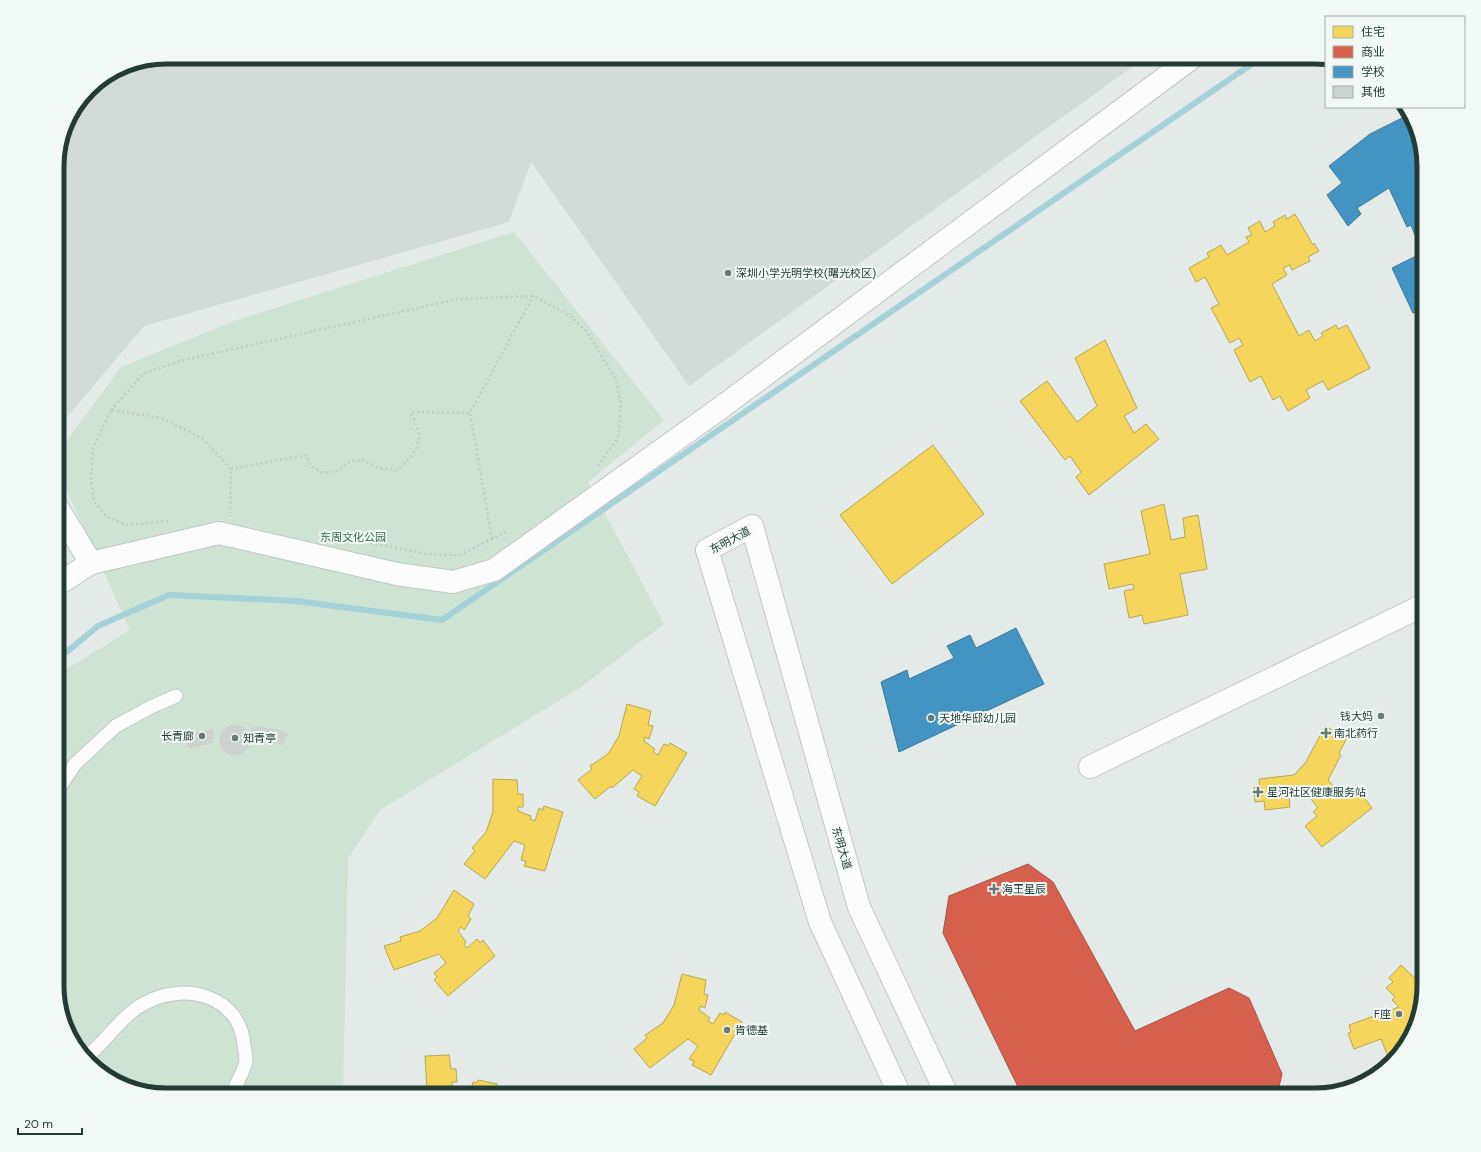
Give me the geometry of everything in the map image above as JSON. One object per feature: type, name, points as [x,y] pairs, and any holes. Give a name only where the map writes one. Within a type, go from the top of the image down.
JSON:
[{"type":"street","points":[[64,581],[91,564],[219,533],[397,574],[453,582],[494,570],[719,409],[1184,64]]},
{"type":"street","points":[[64,519],[91,564]]},
{"type":"street","name":"东明大道","points":[[897,1088],[820,922],[707,550],[752,526],[859,907],[944,1088]]},
{"type":"street","points":[[1090,767],[1417,608]]},
{"type":"lane","points":[[64,780],[75,764],[116,726],[151,707],[176,696]]},
{"type":"lane","points":[[90,1054],[129,1015],[144,1003],[170,994],[192,993],[217,1001],[233,1014],[244,1035],[246,1062],[235,1088]]},
{"type":"path","points":[[492,539],[470,413],[532,296]]},
{"type":"path","points":[[170,521],[127,525],[107,517],[94,501],[91,479],[93,448],[111,410],[144,373],[184,360],[458,299],[532,296],[571,316],[588,333],[616,380],[621,405],[618,438],[600,465],[594,470]]},
{"type":"path","points":[[111,410],[162,418],[203,439],[231,469],[230,515],[237,516]]},
{"type":"path","points":[[231,469],[306,455],[311,466],[324,473],[337,471],[350,461],[363,460],[379,468],[396,470],[406,463],[417,448],[419,434],[411,412],[470,413]]},
{"type":"path","points":[[344,538],[427,554],[460,555],[510,530]]},
{"type":"shaded area","points":[[160,64],[1136,64],[689,386],[531,162],[509,222],[144,326],[64,421],[64,160],[67,140],[78,115],[94,94],[115,78],[140,67]]},
{"type":"green space","name":"东周文化公园","points":[[514,232],[664,420],[588,482],[664,624],[578,689],[380,810],[348,859],[343,1088],[166,1088],[133,1083],[104,1067],[85,1048],[72,1025],[67,1012],[64,992],[64,671],[130,630],[64,484],[64,444],[121,367],[234,321]]},
{"type":"building: 住宅","points":[[1295,214],[1313,245],[1314,243],[1319,251],[1308,257],[1310,261],[1292,270],[1290,265],[1283,268],[1287,275],[1272,284],[1299,336],[1309,330],[1315,341],[1323,336],[1321,333],[1336,325],[1338,329],[1347,325],[1370,368],[1328,390],[1323,381],[1306,390],[1310,398],[1288,411],[1280,396],[1273,400],[1261,376],[1250,382],[1234,350],[1243,345],[1239,338],[1230,343],[1211,308],[1219,304],[1205,277],[1196,282],[1189,268],[1209,257],[1207,253],[1221,245],[1227,255],[1249,242],[1246,237],[1252,235],[1248,228],[1260,221],[1265,232],[1275,226],[1273,222],[1285,215],[1287,219]]},
{"type":"building: 住宅","points":[[1105,340],[1137,408],[1124,416],[1134,433],[1146,424],[1159,439],[1089,495],[1076,477],[1081,472],[1070,456],[1065,460],[1020,401],[1047,381],[1077,422],[1097,406],[1075,358]]},
{"type":"building: 住宅","points":[[933,445],[984,514],[892,584],[840,515]]},
{"type":"building: 住宅","points":[[1164,504],[1171,540],[1185,537],[1183,518],[1198,515],[1207,569],[1180,574],[1188,615],[1144,624],[1142,615],[1129,618],[1124,591],[1134,589],[1133,584],[1109,589],[1104,564],[1150,554],[1141,511]]},
{"type":"building: 住宅","points":[[627,704],[651,711],[648,725],[653,726],[649,739],[645,737],[644,741],[655,749],[653,752],[658,755],[664,744],[668,746],[670,743],[687,753],[655,806],[637,796],[639,792],[634,789],[642,776],[633,770],[612,788],[611,786],[595,799],[578,780],[592,769],[590,766],[608,754],[619,736]]},
{"type":"building: 住宅","points":[[1325,726],[1347,738],[1339,753],[1341,755],[1328,780],[1335,788],[1332,790],[1338,798],[1347,791],[1352,797],[1359,791],[1372,808],[1322,847],[1305,826],[1317,816],[1313,812],[1318,808],[1306,793],[1289,795],[1290,807],[1265,810],[1264,801],[1255,802],[1254,787],[1260,787],[1259,779],[1294,775],[1306,762]]},
{"type":"building: 住宅","points":[[493,779],[517,780],[518,794],[523,794],[523,807],[518,807],[518,811],[531,816],[530,819],[535,821],[539,808],[543,810],[544,806],[563,812],[545,871],[524,866],[526,861],[521,860],[525,845],[514,841],[485,879],[464,864],[475,851],[472,848],[486,832],[493,812]]},
{"type":"building: 住宅","points":[[1023,874],[1047,877],[1041,920],[1071,923],[1062,981],[1040,978],[1041,975],[1032,974],[1034,963],[1025,961],[1027,953],[1005,952],[1016,969],[991,980],[963,930],[981,920],[983,925],[989,921],[996,934],[993,942],[1004,944],[1012,885],[1021,886]]},
{"type":"building: 住宅","points":[[454,890],[474,904],[468,916],[471,919],[464,930],[461,927],[458,931],[466,942],[464,944],[467,948],[477,939],[480,943],[483,940],[495,956],[448,996],[434,980],[437,977],[434,973],[446,963],[439,954],[394,970],[384,946],[401,941],[400,937],[420,931],[437,918]]},
{"type":"building: 住宅","name":"F座","points":[[1401,965],[1417,980],[1416,999],[1412,1019],[1400,1042],[1388,1057],[1381,1039],[1354,1049],[1348,1033],[1351,1032],[1349,1025],[1399,1007],[1392,1000],[1395,997],[1386,988],[1393,982],[1389,978]]},
{"type":"building: 住宅","points":[[682,974],[706,980],[704,994],[708,995],[705,1008],[700,1006],[699,1010],[710,1018],[708,1021],[713,1024],[720,1013],[724,1015],[725,1012],[742,1022],[711,1075],[692,1065],[694,1061],[689,1059],[698,1046],[688,1039],[650,1068],[634,1049],[647,1038],[645,1035],[663,1023],[674,1005]]},
{"type":"building: 住宅","points":[[1207,1004],[1250,1033],[1245,1042],[1250,1045],[1244,1055],[1246,1056],[1244,1060],[1218,1042],[1210,1053],[1217,1074],[1247,1064],[1251,1074],[1255,1073],[1260,1088],[1202,1088],[1199,1078],[1191,1080],[1188,1072],[1196,1069],[1194,1063],[1197,1062],[1193,1051],[1200,1048],[1209,1036],[1197,1028],[1202,1021],[1198,1018]]},
{"type":"building: 住宅","points":[[449,1055],[451,1069],[456,1069],[457,1082],[452,1082],[452,1086],[458,1088],[427,1088],[425,1056]]},
{"type":"building: 住宅","points":[[1084,1062],[1093,1088],[1054,1088],[1049,1075]]},
{"type":"building: 住宅","points":[[1154,1073],[1159,1088],[1112,1088]]},
{"type":"building: 住宅","points":[[478,1080],[497,1084],[496,1088],[472,1088],[473,1082],[477,1083]]},
{"type":"building: 商业","points":[[1028,864],[1053,882],[1135,1031],[1229,988],[1249,998],[1282,1074],[1279,1088],[1019,1088],[943,933],[949,896]]},
{"type":"building: 学校","points":[[1404,117],[1409,127],[1414,140],[1417,166],[1417,240],[1411,225],[1407,227],[1389,188],[1357,208],[1361,214],[1348,226],[1327,195],[1342,183],[1329,166],[1370,134]]},
{"type":"building: 学校","points":[[1417,256],[1417,311],[1413,313],[1392,268]]},
{"type":"building: 学校","name":"天地华邸幼儿园","points":[[1016,628],[1044,684],[899,752],[881,682],[907,670],[909,679],[954,658],[947,646],[970,635],[976,648]]},
{"type":"building: 其他","name":"知青亭","points":[[235,725],[246,729],[250,740],[246,751],[235,755],[224,751],[220,740],[224,729]]},
{"type":"building: 其他","points":[[259,727],[277,730],[287,734],[283,745],[266,739],[253,739],[251,728]]},
{"type":"building: 其他","name":"长青廊","points":[[213,729],[213,742],[190,748],[185,739],[196,733]]},
{"type":"waterway","points":[[64,654],[98,626],[169,595],[296,601],[442,620],[1252,64]]},
{"type":"place","name":"深圳小学光明学校(曙光校区)","points":[[728,273]]},
{"type":"place","name":"钱大妈","points":[[1381,716]]},
{"type":"place","name":"天地华邸幼儿园","points":[[931,718]]},
{"type":"place","name":"南北药行","points":[[1326,733]]},
{"type":"place","name":"长青廊","points":[[202,736]]},
{"type":"place","name":"知青亭","points":[[235,738]]},
{"type":"place","name":"星河社区健康服务站","points":[[1258,792]]},
{"type":"place","name":"海王星辰","points":[[994,889]]},
{"type":"place","name":"F座","points":[[1399,1014]]},
{"type":"place","name":"肯德基","points":[[727,1030]]}]
